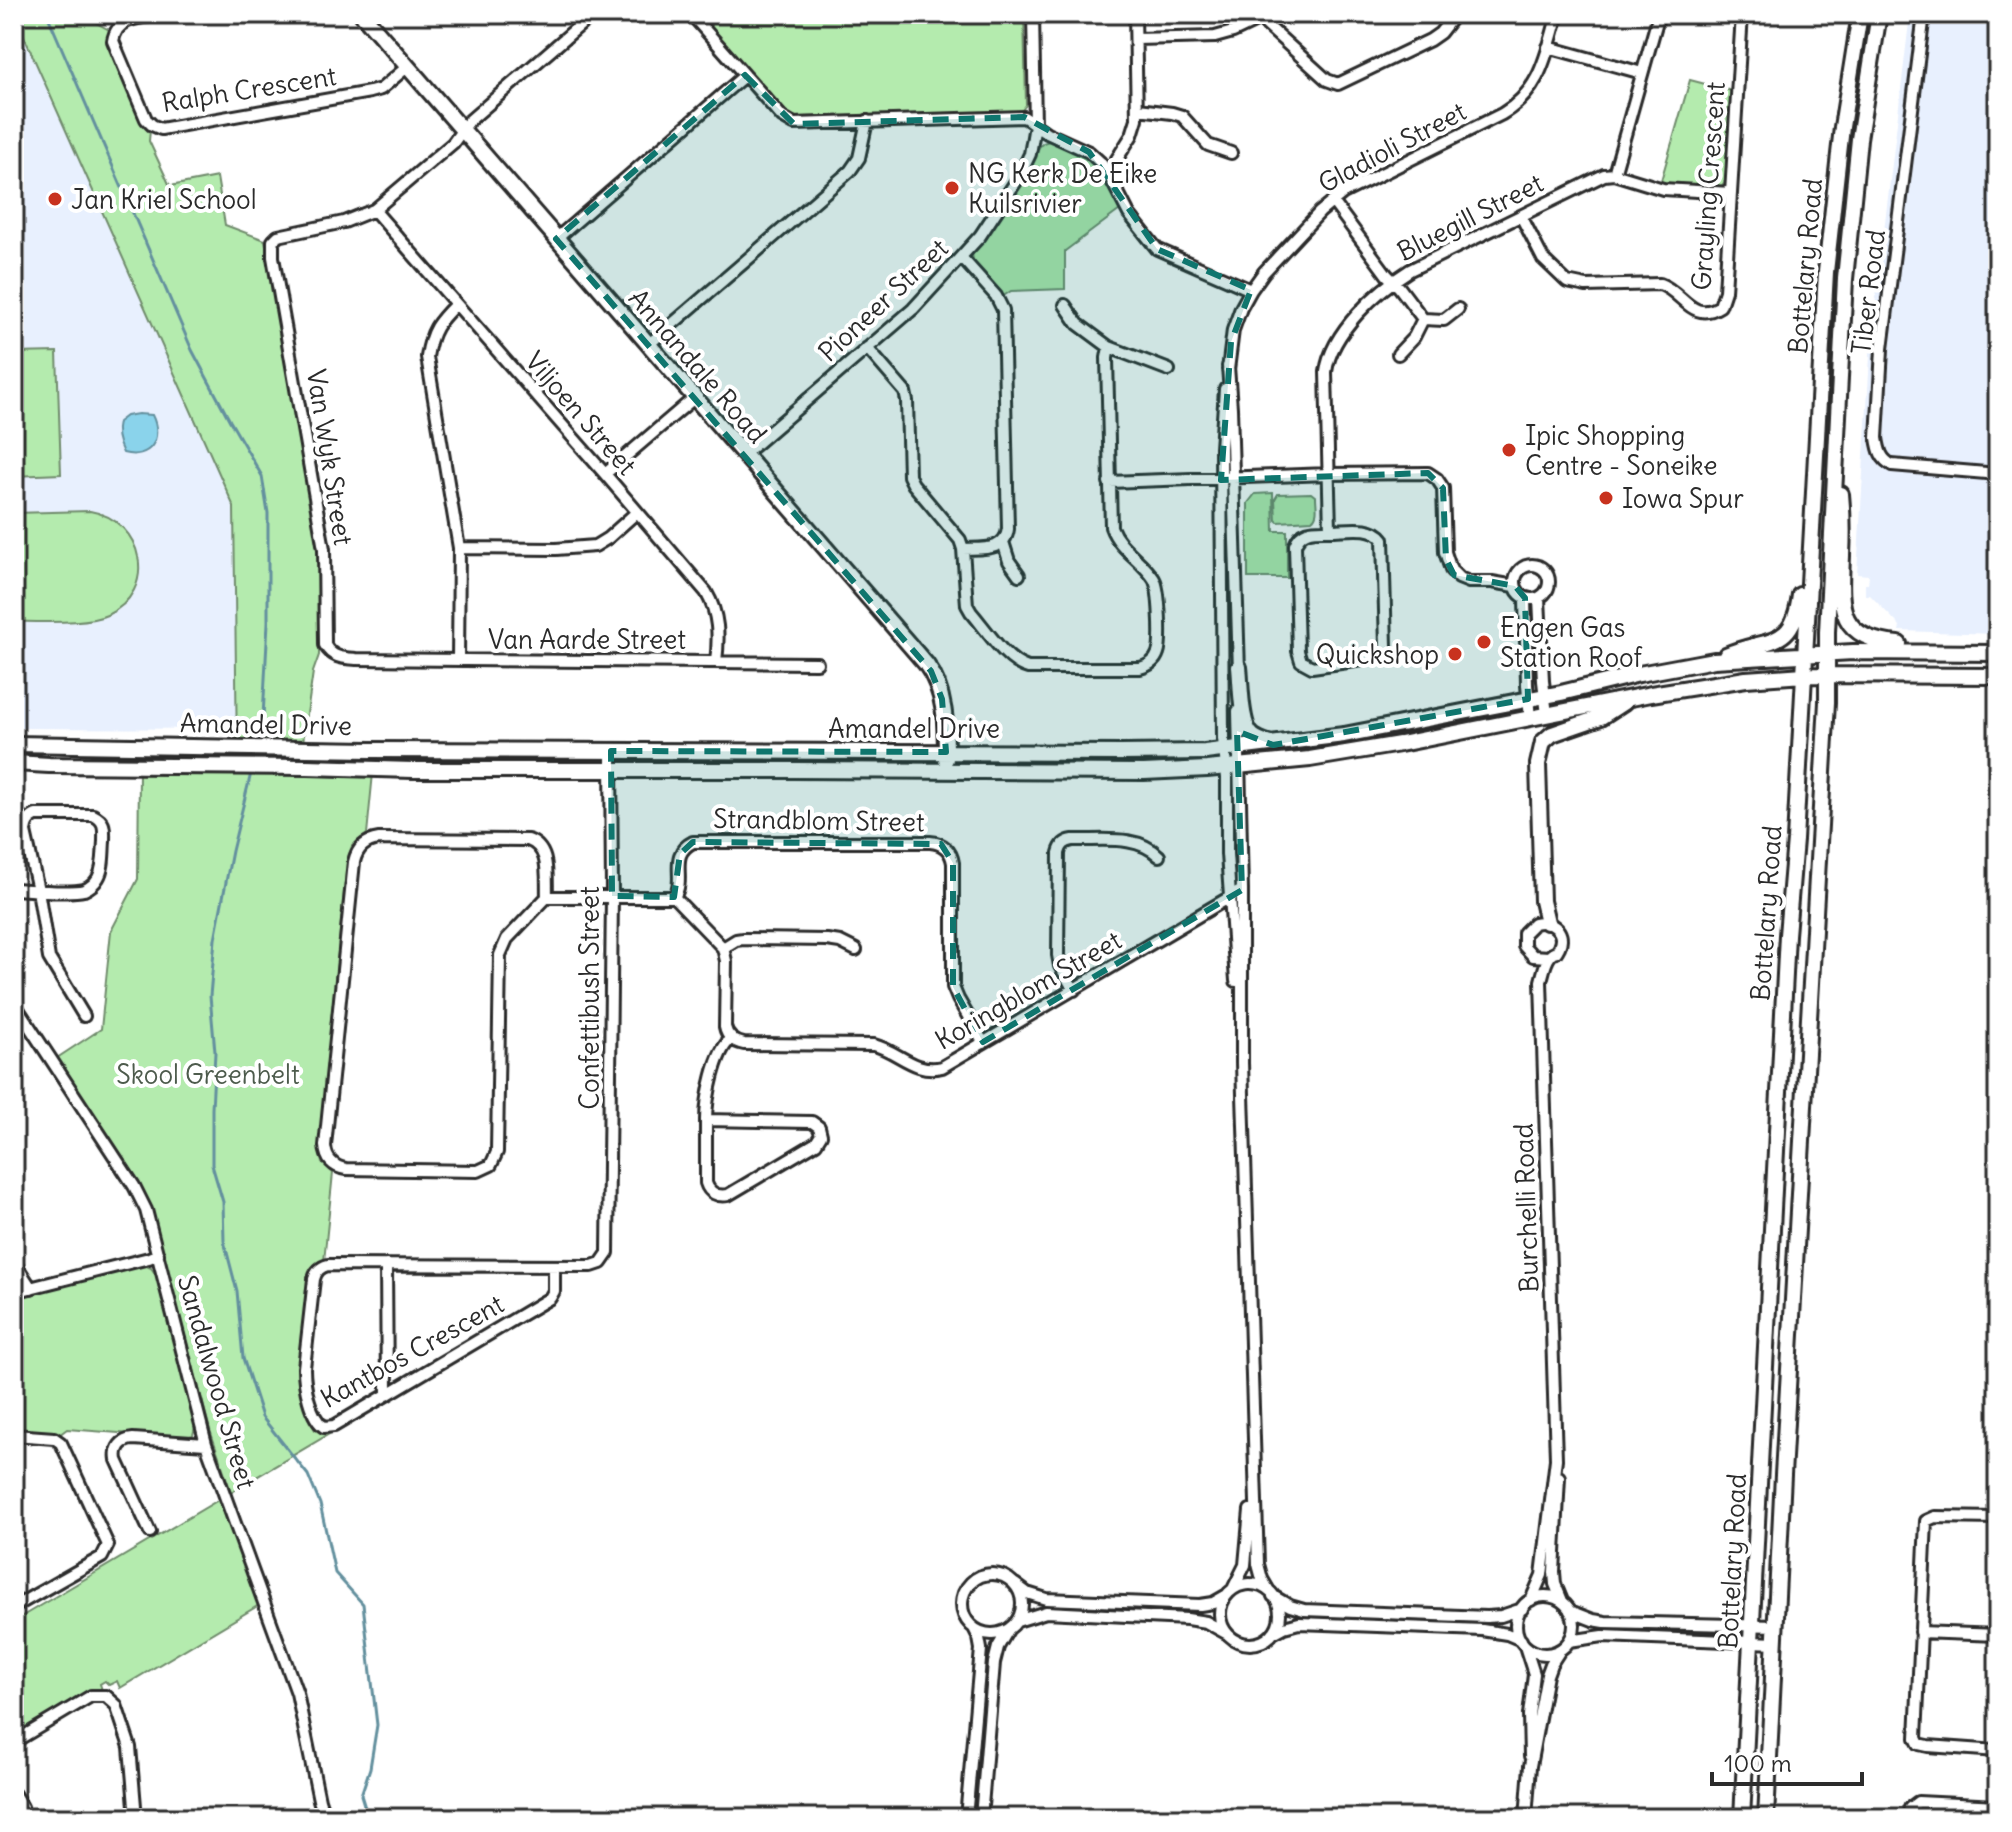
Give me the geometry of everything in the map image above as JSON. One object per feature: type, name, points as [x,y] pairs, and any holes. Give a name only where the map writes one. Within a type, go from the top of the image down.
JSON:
[{"type":"street","name":"Ralph Crescent","points":[[165,14],[124,21],[115,31],[113,41],[146,119],[161,129],[370,92],[381,89],[407,67]]},
{"type":"street","points":[[374,210],[453,143],[469,121],[593,14]]},
{"type":"street","points":[[691,14],[789,122],[1024,117],[1047,133],[1089,152],[1100,162],[1129,214],[1157,249],[1251,290]]},
{"type":"street","name":"Pioneer Street","points":[[743,455],[913,309],[980,236],[1019,177],[1030,154],[1035,125],[1033,14]]},
{"type":"street","points":[[1108,173],[1132,135],[1137,119],[1135,14]]},
{"type":"street","points":[[1136,39],[1215,37],[1266,17],[1327,80],[1338,84],[1430,40],[1455,14]]},
{"type":"street","name":"Gladioli Street","points":[[1231,749],[1228,366],[1233,330],[1241,308],[1264,272],[1320,212],[1343,193],[1509,110],[1522,99],[1534,85],[1542,68],[1558,14]]},
{"type":"street","points":[[1659,14],[1614,174],[1663,189],[1731,193]]},
{"type":"street","name":"Grayling Crescent","points":[[1521,216],[1543,259],[1567,282],[1579,286],[1660,284],[1701,312],[1713,311],[1720,306],[1724,297],[1742,14]]},
{"type":"street","name":"Bottelary Road","points":[[1742,1818],[1787,935],[1829,243],[1842,127],[1860,14]]},
{"type":"street","name":"Bottelary Road","points":[[1766,1818],[1827,676],[1842,320],[1859,139],[1879,14]]},
{"type":"street","name":"Tiber Road","points":[[1924,14],[1882,349],[1877,438],[1879,450],[1888,463],[1903,467],[1998,474]]},
{"type":"street","name":"Annandale Road","points":[[371,17],[407,67],[931,671],[941,692],[944,708],[946,771]]},
{"type":"street","points":[[1548,47],[1642,73]]},
{"type":"street","points":[[556,239],[745,75]]},
{"type":"street","points":[[1138,109],[1182,116],[1205,143],[1231,153]]},
{"type":"street","points":[[648,345],[850,171],[861,151],[867,121]]},
{"type":"street","name":"Bluegill Street","points":[[1330,530],[1326,372],[1340,335],[1378,294],[1410,270],[1604,175],[1614,174]]},
{"type":"street","points":[[1333,202],[1423,319],[1444,320],[1458,309]]},
{"type":"street","name":"Van Wyk Street","points":[[356,659],[337,657],[325,645],[324,549],[273,257],[273,241],[278,236],[344,222],[374,210]]},
{"type":"street","name":"Viljoen Street","points":[[374,210],[706,592],[718,626],[716,662]]},
{"type":"street","points":[[961,257],[999,300],[1003,310],[1008,529],[1003,542],[993,547],[963,549]]},
{"type":"street","points":[[456,304],[432,333],[427,357],[459,548],[458,660]]},
{"type":"street","points":[[1065,305],[1078,324],[1109,347],[1169,370]]},
{"type":"street","points":[[1398,354],[1414,337],[1423,319]]},
{"type":"street","points":[[867,348],[906,396],[911,480],[958,535],[963,549],[967,605],[1009,657],[1018,664],[1034,668],[1145,667],[1153,661],[1160,647],[1158,588],[1152,576],[1118,540],[1110,521],[1109,347]]},
{"type":"street","points":[[605,474],[694,398]]},
{"type":"street","points":[[1837,425],[1843,525],[1841,600],[1849,623],[1867,637],[1884,643],[1998,651]]},
{"type":"street","points":[[1109,482],[1329,474],[1431,474],[1443,488],[1445,552],[1451,570],[1469,582],[1515,581]]},
{"type":"street","name":"Gladioli Street","points":[[1227,479],[1239,667],[1231,749]]},
{"type":"street","points":[[459,548],[556,549],[595,546],[637,512]]},
{"type":"street","points":[[1714,660],[1783,636],[1791,627],[1799,607],[1812,517]]},
{"type":"street","points":[[1372,529],[1383,539],[1386,646],[1382,655],[1374,659],[1312,667],[1301,661],[1298,651],[1295,545],[1304,532],[1330,530],[1372,529]]},
{"type":"street","points":[[1003,542],[1009,561],[1019,575]]},
{"type":"street","points":[[1533,564],[1543,569],[1549,578],[1549,584],[1539,598],[1525,598],[1517,591],[1515,581],[1522,567],[1533,564]]},
{"type":"street","points":[[1525,598],[1530,719]]},
{"type":"street","points":[[1539,598],[1547,715]]},
{"type":"street","name":"Amandel Drive","points":[[14,744],[611,751],[1121,753],[1231,749],[1354,733],[1714,660],[1827,653],[1998,651]]},
{"type":"street","name":"Van Aarde Street","points":[[356,659],[817,663]]},
{"type":"street","points":[[1239,667],[1248,731],[1273,745]]},
{"type":"street","name":"Amandel Drive","points":[[14,763],[413,770],[1144,772],[1232,767],[1340,754],[1746,679],[1804,675],[1998,676]]},
{"type":"street","points":[[1541,981],[1533,956],[1524,946],[1524,933],[1534,923],[1547,922],[1542,901],[1540,748],[1552,734],[1601,717],[1628,700]]},
{"type":"street","points":[[1231,749],[1242,890],[1242,1063],[1258,1564],[1262,1579],[1277,1601],[1280,1614],[1273,1633]]},
{"type":"street","name":"Confettibush Street","points":[[609,1245],[611,751]]},
{"type":"street","points":[[1232,767],[1227,854],[1242,1063]]},
{"type":"street","points":[[14,889],[38,890],[81,891],[88,888],[102,869],[105,825],[100,818],[93,815],[36,815],[26,823],[25,832],[38,890],[49,958],[84,1016]]},
{"type":"street","points":[[547,897],[542,850],[536,843],[523,839],[379,839],[368,841],[357,852],[325,1151],[329,1160],[341,1169],[478,1171],[491,1165],[497,1152],[500,955],[507,939],[547,897],[674,897],[723,948],[726,961],[725,1027],[731,1039],[721,1050],[708,1094],[706,1120],[706,1183],[711,1191],[720,1196],[728,1195],[816,1143],[821,1135],[819,1127],[812,1122],[706,1120]]},
{"type":"street","points":[[1074,990],[1060,966],[1058,955],[1059,853],[1062,846],[1073,840],[1130,841],[1145,845],[1159,856]]},
{"type":"street","name":"Strandblom Street","points":[[674,897],[678,892],[680,854],[684,847],[693,842],[941,844],[949,851],[953,863],[953,987],[983,1042]]},
{"type":"street","name":"Koringblom Street","points":[[731,1039],[744,1044],[874,1045],[917,1066],[929,1069],[942,1067],[1242,890]]},
{"type":"street","name":"Burchelli Road","points":[[1547,922],[1557,929],[1560,942],[1554,954],[1548,957],[1541,981],[1559,1476],[1554,1572],[1562,1601]]},
{"type":"street","points":[[723,948],[743,939],[827,940],[856,950]]},
{"type":"street","points":[[1533,956],[1548,957]]},
{"type":"street","name":"Sandalwood Street","points":[[14,1003],[134,1186],[146,1210],[206,1444],[293,1681],[325,1818]]},
{"type":"street","name":"Kantbos Crescent","points":[[554,1266],[554,1291],[550,1298],[334,1426],[324,1427],[314,1419],[304,1377],[314,1279],[317,1272],[328,1265],[597,1265],[607,1256],[609,1245]]},
{"type":"street","points":[[14,1292],[158,1254]]},
{"type":"street","points":[[14,1262],[31,1288]]},
{"type":"street","points":[[386,1265],[387,1395]]},
{"type":"street","points":[[14,1435],[54,1438],[61,1443],[108,1545],[102,1557],[14,1607]]},
{"type":"street","points":[[150,1532],[117,1460],[120,1444],[133,1439],[206,1444]]},
{"type":"street","name":"Burchelli Road","points":[[1531,1600],[1542,1575],[1556,1459]]},
{"type":"street","points":[[1226,1633],[1221,1607],[1240,1579],[1246,1558],[1254,1461]]},
{"type":"street","points":[[1998,1518],[1935,1517],[1926,1521],[1917,1742],[1928,1746],[1998,1751]]},
{"type":"street","points":[[966,1818],[981,1649],[979,1638],[962,1608],[968,1586],[980,1577],[995,1574],[1039,1598],[1060,1600],[1200,1605],[1213,1603],[1237,1587],[1250,1584],[1257,1585],[1290,1606],[1304,1610],[1487,1617],[1522,1609]]},
{"type":"street","points":[[981,1818],[994,1663],[998,1647],[1017,1621],[1022,1608],[1022,1599],[1015,1584]]},
{"type":"street","points":[[1526,1818],[1530,1766],[1529,1715],[1534,1674],[1529,1654],[1518,1634],[1517,1621],[1522,1609],[1531,1600],[1544,1596],[1562,1601],[1574,1623],[1572,1636],[1551,1664],[1547,1675],[1530,1766]]},
{"type":"street","points":[[1570,1611],[1605,1622],[1777,1626]]},
{"type":"street","points":[[1017,1621],[1046,1612],[1187,1619],[1206,1622],[1237,1641],[1250,1645],[1263,1642],[1284,1627],[1299,1623],[1482,1630],[1507,1634],[1535,1652],[1560,1650]]},
{"type":"street","points":[[974,1628],[988,1634],[1008,1630]]},
{"type":"street","points":[[1920,1632],[1998,1635]]},
{"type":"street","points":[[1569,1641],[1603,1636],[1776,1643]]},
{"type":"street","points":[[14,1742],[91,1696],[110,1698],[116,1705],[130,1747],[136,1818]]},
{"type":"street","points":[[14,1794],[22,1807]]},
{"type":"street","name":"Sandalwood Street","points":[[319,1800],[319,1818]]},
{"type":"street","points":[[1907,1818],[1910,1808],[1918,1802],[1998,1806]]},
{"type":"street","points":[[1983,1818],[1984,1806]]},
{"type":"highlighted area","points":[[745,75],[794,124],[1024,117],[1089,152],[1157,249],[1251,290],[1231,342],[1221,480],[1428,473],[1443,488],[1446,559],[1454,575],[1515,586],[1525,598],[1528,699],[1273,745],[1237,731],[1242,890],[983,1042],[953,987],[953,863],[941,844],[693,842],[680,854],[674,897],[612,896],[611,751],[946,752],[942,699],[931,671],[556,239]]},
{"type":"shaded area","name":"Jan Kriel School","points":[[14,14],[234,507],[237,729],[14,728]]},
{"type":"shaded area","points":[[1910,14],[1998,14],[1998,634],[1899,631],[1900,626],[1870,595],[1865,595],[1869,575],[1857,574],[1871,339]]},
{"type":"green space","points":[[14,14],[90,14],[93,21],[111,31],[109,45],[141,122],[150,130],[149,141],[170,186],[217,177],[225,225],[265,240],[316,525],[319,566],[319,655],[313,672],[301,756],[237,757],[234,507]]},
{"type":"green space","points":[[699,14],[1024,14],[1026,105],[1017,112],[791,117]]},
{"type":"green space","points":[[1690,80],[1732,91],[1727,178],[1721,187],[1660,184]]},
{"type":"green space","points":[[1056,141],[1094,162],[1120,210],[1065,251],[1065,289],[1011,291],[1002,297],[974,265],[972,254],[1025,178],[1039,147]]},
{"type":"green space","points":[[57,352],[61,474],[14,476],[14,353]]},
{"type":"green space","points":[[1273,493],[1274,531],[1287,531],[1287,578],[1248,578],[1248,503],[1255,494]]},
{"type":"green space","points":[[1311,493],[1316,497],[1317,506],[1312,520],[1276,520],[1275,499],[1278,494]]},
{"type":"green space","points":[[90,511],[108,517],[123,528],[133,542],[139,574],[134,590],[123,604],[98,618],[14,622],[14,513]]},
{"type":"green space","name":"Skool Greenbelt","points":[[139,772],[373,773],[367,834],[352,846],[347,860],[319,1146],[322,1163],[333,1173],[324,1261],[316,1265],[309,1277],[300,1365],[301,1390],[308,1415],[315,1430],[329,1434],[231,1492],[210,1430],[150,1204],[136,1177],[57,1058],[101,1029],[111,931],[138,879]]},
{"type":"green space","points":[[144,1265],[157,1276],[195,1427],[193,1435],[184,1438],[67,1429],[59,1435],[14,1430],[14,1298]]},
{"type":"green space","points":[[220,1499],[259,1605],[120,1688],[117,1681],[109,1685],[105,1681],[100,1684],[102,1690],[90,1691],[14,1736],[14,1621]]},
{"type":"water","points":[[152,415],[155,439],[152,446],[141,453],[123,453],[118,438],[118,422],[126,416]]},
{"type":"waterway","points":[[47,14],[192,350],[262,476],[268,513],[268,622],[263,717],[258,742]]},
{"type":"waterway","points":[[251,773],[215,939],[210,996],[215,1052],[212,1165],[223,1202],[224,1241],[237,1291],[243,1358],[262,1417],[308,1475],[320,1504],[335,1573],[363,1604],[377,1725],[370,1768],[361,1795],[365,1808],[405,1818]]},
{"type":"place","name":"NG Kerk De Eike Kuilsrivier","points":[[952,188]]},
{"type":"place","name":"Jan Kriel School","points":[[55,199]]},
{"type":"place","name":"Ipic Shopping Centre - Soneike","points":[[1509,450]]},
{"type":"place","name":"Iowa Spur","points":[[1606,498]]},
{"type":"place","name":"Engen Gas Station Roof","points":[[1484,642]]},
{"type":"place","name":"Quickshop","points":[[1455,654]]}]
